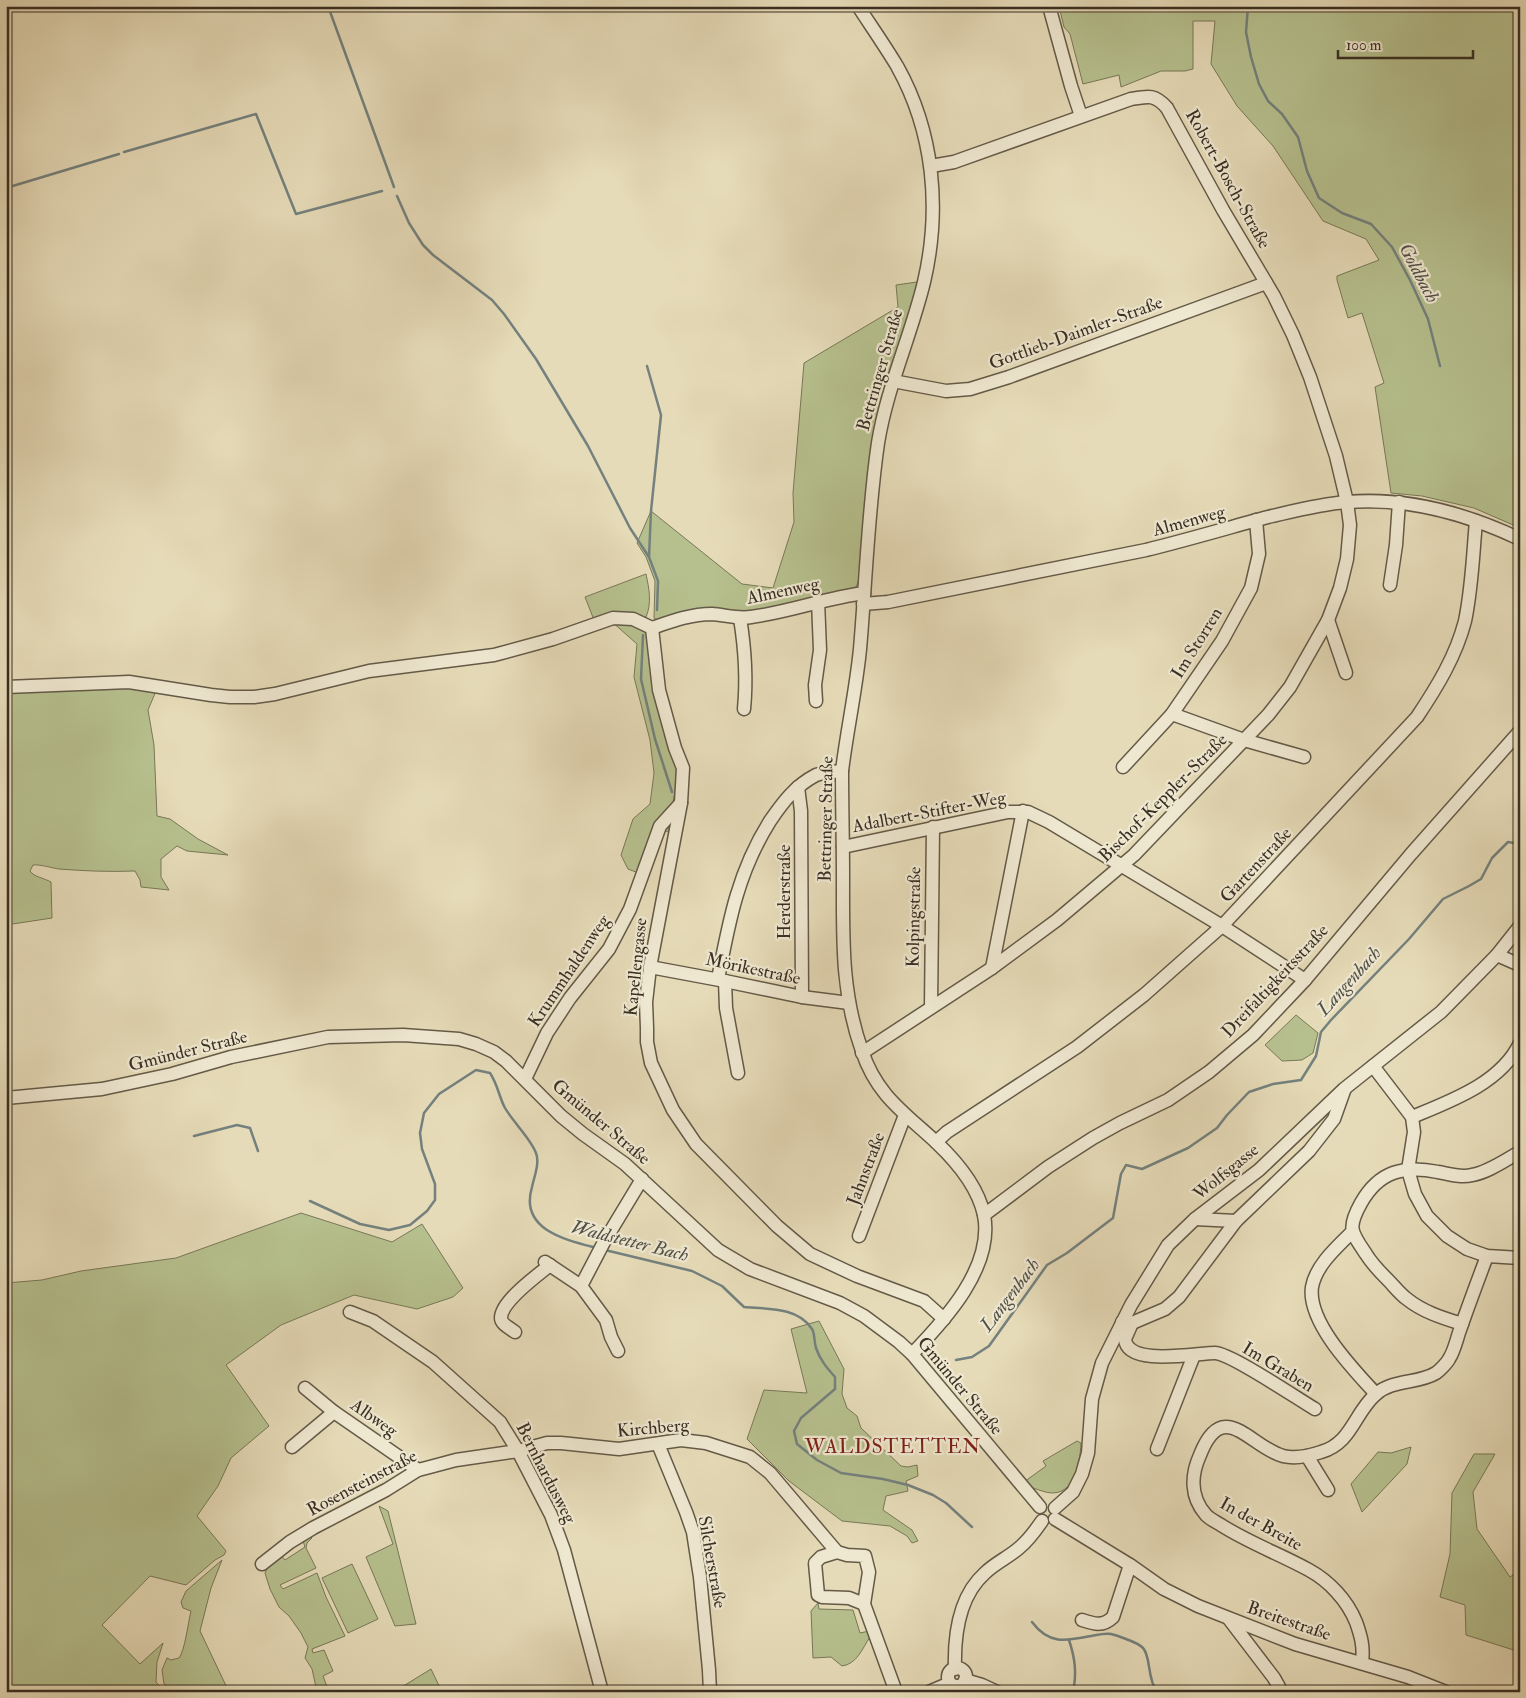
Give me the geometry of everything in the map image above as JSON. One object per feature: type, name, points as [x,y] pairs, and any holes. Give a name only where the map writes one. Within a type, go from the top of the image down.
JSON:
[{"type":"street","name":"Bettringer Straße","points":[[858,6],[897,67],[906,85],[925,137],[931,166],[934,214],[924,282],[884,411],[878,442],[855,693],[842,771],[843,948],[848,1003],[862,1053],[885,1095],[951,1157],[966,1176],[977,1196],[984,1215],[984,1241],[980,1258],[969,1283],[944,1319],[912,1354]]},
{"type":"street","points":[[1049,6],[1070,86],[1081,116]]},
{"type":"street","name":"Robert-Bosch-Straße","points":[[931,166],[954,162],[1131,99],[1151,96],[1159,100],[1167,108],[1266,283],[1293,335],[1310,377],[1336,456],[1347,502]]},
{"type":"street","name":"Gottlieb-Daimler-Straße","points":[[893,381],[946,391],[970,389],[1009,377],[1266,283]]},
{"type":"street","name":"Almenweg","points":[[652,628],[695,615],[714,614],[740,618],[818,602],[864,598],[888,602],[1146,550],[1186,541],[1301,509],[1347,502],[1400,502],[1444,510],[1520,539]]},
{"type":"street","name":"Bischof-Keppler-Straße","points":[[862,1053],[992,968],[1057,920],[1123,866],[1268,715],[1290,687],[1328,620],[1340,588],[1347,559],[1350,525],[1347,502]]},
{"type":"street","points":[[1390,585],[1400,502]]},
{"type":"street","name":"Im Storren","points":[[1123,766],[1172,714],[1222,641],[1251,588],[1259,554],[1256,520]]},
{"type":"street","name":"Gartenstraße","points":[[936,1142],[947,1132],[1077,1047],[1144,995],[1222,926],[1417,717],[1435,691],[1449,663],[1465,621],[1476,521]]},
{"type":"street","points":[[816,701],[814,685],[820,650],[818,602]]},
{"type":"street","points":[[6,686],[129,682],[210,695],[254,697],[283,692],[369,671],[494,656],[553,639],[613,618],[633,620],[652,628]]},
{"type":"street","points":[[740,618],[744,642],[746,681],[744,709]]},
{"type":"street","points":[[1328,620],[1346,672]]},
{"type":"street","name":"Kapellengasse","points":[[652,628],[659,690],[675,748],[683,768],[681,803],[650,967],[646,1002],[647,1042],[651,1064],[673,1110],[696,1144],[777,1226],[810,1254],[857,1276],[924,1301],[944,1319]]},
{"type":"street","points":[[1172,714],[1244,740],[1304,757]]},
{"type":"street","name":"Dreifaltigkeitsstraße","points":[[984,1215],[1048,1167],[1093,1138],[1168,1100],[1209,1072],[1253,1035],[1305,980],[1411,854],[1520,731]]},
{"type":"street","points":[[738,1072],[722,980],[737,890],[748,860],[783,800],[817,774],[842,771]]},
{"type":"street","name":"Herderstraße","points":[[798,787],[802,811],[802,998]]},
{"type":"street","name":"Krummhaldenweg","points":[[525,1079],[546,1033],[570,998],[609,950],[630,909],[660,826],[681,803]]},
{"type":"street","points":[[992,968],[1023,811],[1049,822],[1123,866],[1222,926],[1305,980]]},
{"type":"street","name":"Adalbert-Stifter-Weg","points":[[843,847],[933,827],[1008,812],[1023,811]]},
{"type":"street","name":"Kolpingstraße","points":[[931,1008],[933,827]]},
{"type":"street","name":"Wolfsgasse","points":[[1055,1514],[1073,1492],[1082,1474],[1088,1454],[1092,1399],[1102,1363],[1127,1322],[1147,1278],[1168,1245],[1195,1219],[1259,1170],[1344,1089],[1441,1012],[1497,955],[1520,926]]},
{"type":"street","points":[[1497,955],[1520,965]]},
{"type":"street","name":"Mörikestraße","points":[[650,967],[722,980],[802,998],[848,1003]]},
{"type":"street","name":"Gmünder Straße","points":[[6,1098],[102,1089],[172,1074],[231,1057],[299,1042],[348,1036],[403,1035],[459,1039],[476,1044],[494,1052],[506,1061],[561,1116],[625,1164],[718,1250],[750,1269],[840,1303],[864,1316],[899,1342],[912,1354],[1040,1507]]},
{"type":"street","points":[[1412,1117],[1456,1099],[1478,1086],[1501,1069],[1520,1043]]},
{"type":"street","points":[[1373,1066],[1412,1117],[1414,1132],[1408,1170],[1415,1194],[1427,1216],[1447,1236],[1467,1249],[1487,1256],[1520,1258]]},
{"type":"street","points":[[1127,1322],[1165,1309],[1173,1304],[1236,1221],[1309,1151],[1334,1119],[1344,1089]]},
{"type":"street","name":"Jahnstraße","points":[[859,1236],[905,1115]]},
{"type":"street","points":[[1462,1324],[1430,1313],[1406,1299],[1370,1261],[1352,1232],[1352,1222],[1372,1186],[1383,1177],[1408,1170],[1421,1169],[1472,1176],[1520,1152]]},
{"type":"street","points":[[581,1286],[642,1179]]},
{"type":"street","points":[[1195,1219],[1236,1221]]},
{"type":"street","points":[[1352,1232],[1320,1267],[1312,1287],[1314,1308],[1337,1348],[1376,1394]]},
{"type":"street","name":"In der Breite","points":[[1362,1662],[1364,1650],[1361,1636],[1345,1601],[1334,1589],[1310,1571],[1235,1534],[1207,1516],[1198,1504],[1193,1477],[1204,1443],[1211,1433],[1222,1428],[1232,1427],[1244,1432],[1265,1447],[1283,1456],[1307,1456],[1322,1452],[1339,1444],[1365,1406],[1376,1394],[1388,1386],[1437,1373],[1449,1359],[1487,1256]]},
{"type":"street","points":[[515,1332],[502,1322],[501,1317],[504,1308],[515,1294],[548,1264],[581,1286],[606,1320],[610,1337],[618,1351]]},
{"type":"street","name":"Bernhardusweg","points":[[350,1312],[374,1321],[433,1362],[500,1422],[518,1451],[551,1515],[564,1550],[602,1692]]},
{"type":"street","name":"Im Graben","points":[[1127,1322],[1125,1338],[1128,1348],[1132,1352],[1161,1357],[1222,1354],[1315,1409]]},
{"type":"street","points":[[1157,1448],[1194,1355]]},
{"type":"street","name":"Albweg","points":[[305,1388],[334,1412],[418,1470]]},
{"type":"street","name":"Albweg","points":[[292,1447],[334,1412]]},
{"type":"street","name":"Kirchberg","points":[[518,1451],[547,1443],[619,1449],[682,1440],[694,1441],[750,1457],[770,1473],[837,1552]]},
{"type":"street","name":"Silcherstraße","points":[[658,1444],[693,1532],[700,1576],[710,1670],[710,1692]]},
{"type":"street","name":"Rosensteinstraße","points":[[262,1564],[284,1546],[313,1528],[386,1490],[418,1470],[456,1460],[518,1451]]},
{"type":"street","points":[[1307,1456],[1328,1490]]},
{"type":"street","points":[[1048,1504],[1055,1514],[1050,1522],[1042,1521],[1037,1513],[1040,1507],[1048,1504]]},
{"type":"street","name":"Breitestraße","points":[[1055,1514],[1164,1590],[1198,1606],[1295,1644],[1362,1662],[1446,1692]]},
{"type":"street","points":[[955,1669],[956,1635],[959,1620],[975,1584],[985,1572],[1018,1549],[1030,1538],[1042,1521]]},
{"type":"street","points":[[864,1604],[849,1598],[822,1598],[818,1596],[815,1563],[821,1557],[837,1552],[847,1555],[865,1556],[868,1580],[864,1604],[896,1692]]},
{"type":"street","points":[[1082,1620],[1098,1625],[1108,1622],[1113,1617],[1130,1565]]},
{"type":"street","points":[[1229,1619],[1274,1678],[1280,1687],[1280,1692]]},
{"type":"street","points":[[930,1692],[950,1683],[958,1686],[965,1680],[965,1675],[962,1671],[951,1670],[948,1676],[950,1683]]},
{"type":"street","points":[[965,1680],[996,1692]]},
{"type":"green space","points":[[1059,6],[1520,6],[1520,528],[1474,508],[1422,496],[1391,493],[1375,387],[1384,383],[1362,313],[1348,318],[1337,280],[1337,276],[1379,260],[1366,239],[1323,221],[1273,146],[1237,106],[1211,64],[1215,21],[1193,21],[1193,69],[1161,71],[1121,87],[1119,75],[1083,84],[1070,34],[1064,27]]},
{"type":"green space","points":[[917,282],[910,317],[889,382],[859,580],[856,587],[744,613],[657,620],[654,618],[655,581],[646,557],[637,543],[651,511],[742,584],[773,588],[794,522],[793,493],[804,363],[898,307],[896,285]]},
{"type":"green space","points":[[646,574],[649,601],[646,617],[594,620],[585,597]]},
{"type":"green space","points":[[617,620],[642,628],[649,639],[654,693],[678,773],[668,832],[656,827],[641,874],[628,869],[621,855],[633,819],[650,804],[654,773],[650,740],[634,677],[637,644],[611,621]]},
{"type":"green space","points":[[129,684],[156,691],[148,710],[154,745],[157,816],[170,819],[198,839],[228,855],[187,851],[177,846],[161,859],[161,877],[169,890],[141,887],[140,880],[135,871],[59,869],[33,865],[30,871],[32,873],[51,882],[52,918],[6,925],[6,691]]},
{"type":"green space","points":[[1296,1015],[1318,1033],[1313,1053],[1302,1060],[1282,1061],[1265,1045]]},
{"type":"green space","points":[[301,1213],[392,1242],[422,1224],[463,1288],[453,1297],[417,1309],[354,1295],[281,1325],[226,1365],[269,1426],[231,1458],[218,1486],[197,1516],[226,1551],[224,1555],[215,1560],[186,1585],[150,1576],[102,1625],[140,1664],[163,1643],[157,1662],[156,1682],[165,1692],[6,1692],[6,1283],[42,1280],[81,1271],[176,1258]]},
{"type":"green space","points":[[819,1321],[844,1369],[842,1394],[847,1408],[857,1416],[861,1428],[901,1466],[917,1465],[918,1476],[906,1481],[908,1491],[886,1496],[883,1510],[912,1530],[918,1541],[912,1543],[907,1536],[890,1526],[842,1521],[789,1481],[747,1439],[764,1390],[807,1393],[791,1329]]},
{"type":"green space","points":[[1077,1441],[1081,1443],[1079,1461],[1073,1479],[1068,1486],[1061,1491],[1053,1493],[1035,1489],[1024,1482],[1046,1466],[1043,1461]]},
{"type":"green space","points":[[1411,1447],[1407,1464],[1362,1512],[1351,1484],[1378,1452],[1391,1453]]},
{"type":"green space","points":[[1474,1454],[1495,1454],[1473,1492],[1477,1529],[1510,1577],[1520,1570],[1520,1652],[1466,1635],[1465,1605],[1440,1597],[1450,1554],[1452,1493]]},
{"type":"green space","points":[[379,1506],[388,1511],[416,1624],[395,1626],[366,1557],[393,1544]]},
{"type":"green space","points":[[309,1536],[312,1538],[307,1543],[306,1548],[316,1568],[280,1585],[283,1589],[317,1573],[326,1597],[345,1636],[312,1649],[313,1653],[324,1650],[333,1671],[323,1676],[329,1692],[317,1692],[312,1669],[305,1658],[308,1647],[289,1616],[279,1607],[265,1573],[269,1564],[280,1554],[285,1560],[305,1547],[303,1541]]},
{"type":"green space","points":[[222,1560],[211,1588],[200,1631],[229,1692],[176,1692],[164,1684],[162,1670],[167,1658],[171,1660],[179,1658],[183,1649],[191,1611],[183,1608],[181,1602],[186,1591]]},
{"type":"green space","points":[[352,1564],[378,1619],[348,1633],[322,1578]]},
{"type":"green space","points":[[818,1603],[819,1609],[853,1610],[860,1633],[869,1631],[870,1637],[862,1651],[847,1665],[842,1666],[831,1657],[813,1658],[811,1611]]},
{"type":"green space","points":[[431,1669],[442,1692],[395,1692],[397,1690]]},
{"type":"waterway","points":[[328,6],[394,187]]},
{"type":"waterway","name":"Goldbach","points":[[1248,6],[1246,32],[1259,84],[1268,101],[1282,114],[1298,137],[1307,171],[1319,198],[1342,213],[1371,224],[1392,247],[1428,319],[1440,366]]},
{"type":"waterway","points":[[124,152],[256,114],[296,214],[382,191]]},
{"type":"waterway","points":[[6,188],[119,154]]},
{"type":"waterway","points":[[397,196],[409,223],[423,245],[433,255],[492,300],[536,359],[588,446],[630,528],[649,557],[658,581],[657,610]]},
{"type":"waterway","points":[[647,366],[661,415],[651,511],[649,557]]},
{"type":"waterway","points":[[643,635],[641,679],[655,739],[672,792]]},
{"type":"waterway","name":"Langenbach","points":[[956,1360],[972,1357],[989,1346],[1047,1265],[1067,1253],[1113,1218],[1121,1174],[1126,1165],[1142,1169],[1188,1148],[1217,1128],[1249,1092],[1273,1084],[1301,1080],[1316,1056],[1321,1032],[1409,939],[1443,899],[1481,879],[1492,858],[1508,842],[1520,844]]},
{"type":"waterway","name":"Waldstetter Bach","points":[[310,1201],[360,1224],[389,1230],[410,1225],[427,1211],[435,1200],[435,1184],[422,1149],[420,1133],[424,1113],[439,1094],[476,1070],[490,1073],[505,1108],[536,1153],[537,1166],[530,1202],[532,1214],[548,1231],[559,1237],[597,1248]]},
{"type":"waterway","name":"Waldstetter Bach","points":[[194,1136],[237,1125],[250,1128],[258,1151]]},
{"type":"waterway","name":"Waldstetter Bach","points":[[605,1250],[692,1271],[722,1286],[744,1307],[781,1310],[806,1322],[813,1331],[815,1346],[820,1356],[835,1377],[835,1389],[801,1418],[794,1431],[797,1444],[817,1460],[841,1473],[883,1479],[908,1485],[933,1495],[946,1503],[972,1527]]},
{"type":"waterway","points":[[1032,1622],[1045,1635],[1058,1640],[1113,1634],[1137,1643],[1143,1648],[1147,1656],[1152,1681],[1157,1692]]},
{"type":"waterway","points":[[1069,1640],[1075,1666],[1073,1692]]},
{"type":"district","name":"WALDSTETTEN","points":[[893,1446]]}]
